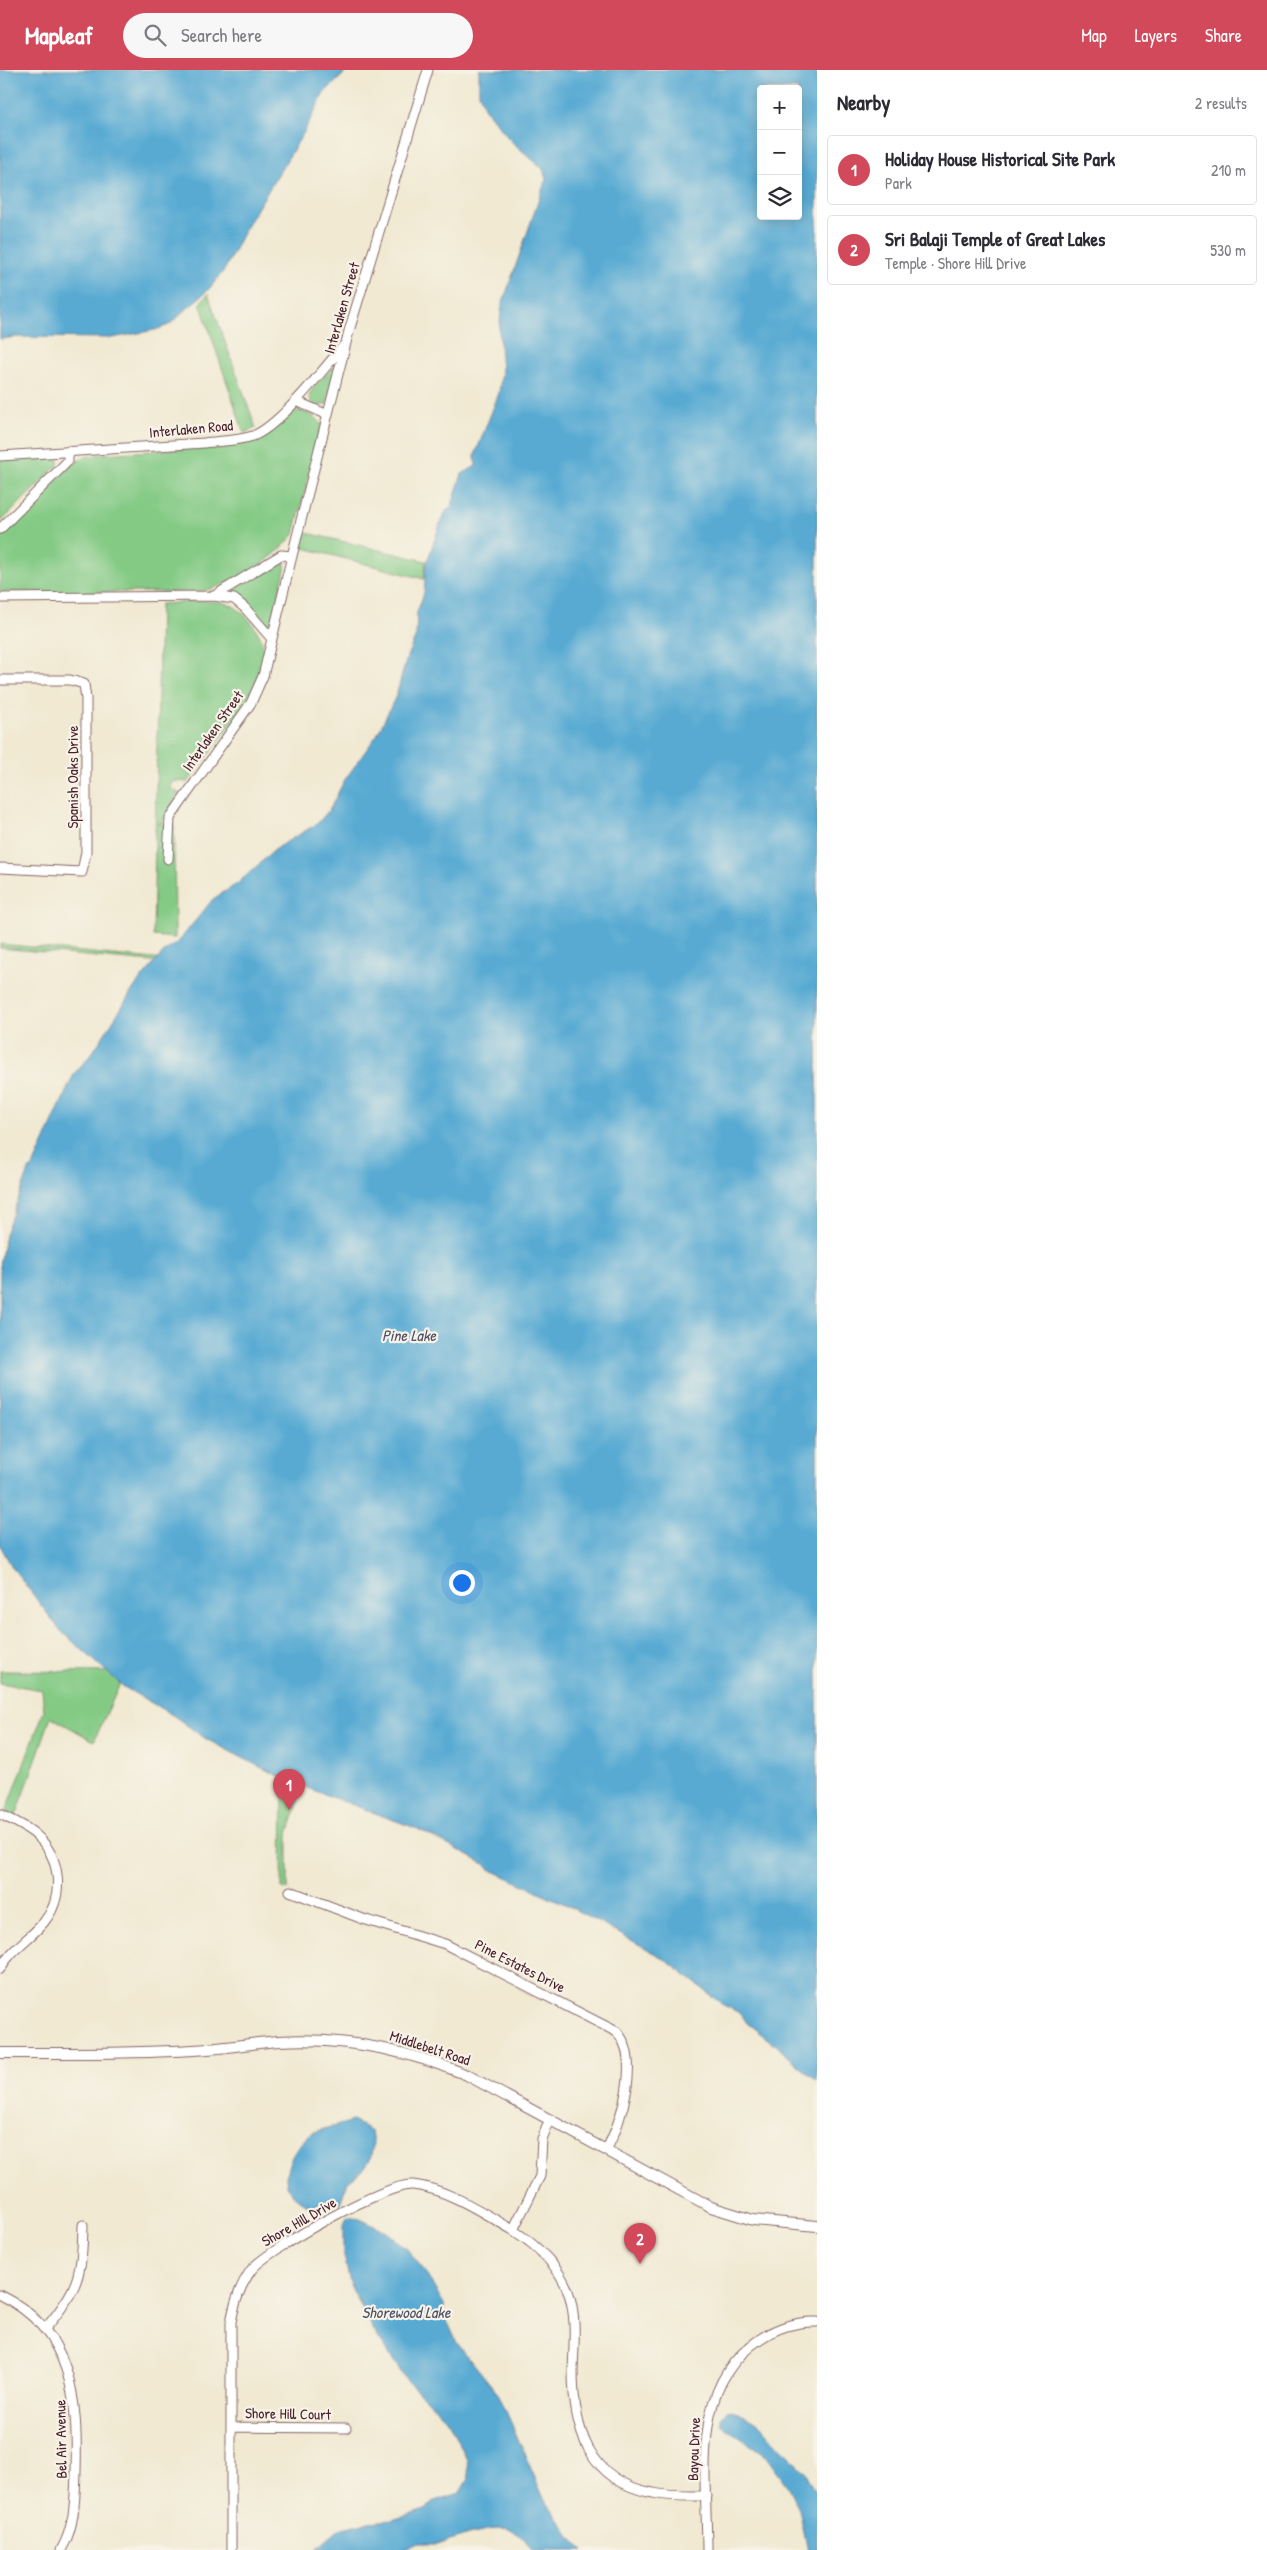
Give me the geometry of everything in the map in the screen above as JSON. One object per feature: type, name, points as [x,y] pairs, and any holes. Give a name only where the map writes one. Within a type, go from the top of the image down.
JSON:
[{"type":"street","name":"Interlaken Street","points":[[168,859],[170,818],[251,703],[263,676],[346,343],[381,221],[428,70]]},
{"type":"street","name":"Interlaken Road","points":[[0,456],[237,440],[260,432],[296,401],[346,343]]},
{"type":"street","points":[[296,401],[328,415]]},
{"type":"street","points":[[0,529],[68,461],[68,452]]},
{"type":"street","points":[[214,596],[282,555],[292,556]]},
{"type":"street","points":[[0,598],[214,596],[234,599],[256,619],[266,635],[272,639]]},
{"type":"street","name":"Spanish Oaks Drive","points":[[0,680],[70,680],[84,684],[86,709],[86,852],[82,872],[0,868]]},
{"type":"street","points":[[0,1814],[38,1836],[51,1855],[56,1867],[58,1882],[54,1904],[44,1922],[6,1957],[0,1969]]},
{"type":"street","name":"Pine Estates Drive","points":[[290,1890],[363,1919],[445,1944],[617,2032],[626,2047],[626,2097],[622,2118],[606,2150]]},
{"type":"street","name":"Middlebelt Road","points":[[0,2053],[164,2052],[278,2041],[344,2042],[397,2051],[444,2066],[489,2086],[676,2189],[722,2211],[759,2221],[817,2226]]},
{"type":"street","points":[[513,2230],[537,2186],[542,2167],[542,2139],[550,2118]]},
{"type":"street","name":"Shore Hill Drive","points":[[231,2550],[231,2342],[233,2310],[238,2294],[246,2278],[271,2253],[382,2192],[410,2185],[452,2197],[513,2230],[538,2248],[554,2265],[568,2291],[574,2322],[575,2410],[583,2438],[594,2459],[612,2476],[638,2489],[656,2494],[706,2496]]},
{"type":"street","points":[[45,2329],[64,2306],[76,2286],[82,2262],[83,2224]]},
{"type":"street","name":"Bel Air Avenue","points":[[0,2295],[22,2309],[45,2329],[58,2348],[67,2369],[76,2411],[75,2500],[71,2525],[62,2550]]},
{"type":"street","name":"Bayou Drive","points":[[707,2550],[708,2417],[712,2399],[724,2374],[741,2353],[770,2333],[794,2324],[817,2322]]},
{"type":"street","name":"Shore Hill Court","points":[[231,2427],[346,2428]]},
{"type":"green space","points":[[208,294],[256,428],[244,433],[200,303]]},
{"type":"green space","points":[[335,365],[327,404],[316,406],[311,402],[309,396],[313,388]]},
{"type":"green space","points":[[296,411],[311,415],[322,425],[294,534],[275,554],[237,579],[196,592],[0,592],[0,537],[70,466],[84,457],[103,454],[213,447],[245,442],[264,435],[285,416]]},
{"type":"green space","points":[[56,456],[59,459],[58,465],[0,523],[0,460]]},
{"type":"green space","points":[[303,532],[426,561],[424,579],[300,547]]},
{"type":"green space","points":[[277,562],[285,563],[285,570],[272,622],[263,623],[247,601],[230,592]]},
{"type":"green space","points":[[203,601],[225,603],[241,611],[259,634],[264,655],[253,688],[233,721],[188,782],[173,781],[170,788],[179,793],[162,822],[157,824],[174,824],[175,938],[153,936],[160,604]]},
{"type":"green space","points":[[0,944],[165,960],[161,963],[0,948]]},
{"type":"green space","points":[[0,1671],[122,1672],[120,1684],[94,1741],[51,1717],[16,1816],[6,1812],[44,1711],[42,1690],[0,1683]]},
{"type":"green space","points":[[283,1778],[303,1787],[288,1834],[288,1889],[282,1889]]},
{"type":"water","points":[[0,70],[348,70],[324,93],[304,132],[247,225],[225,269],[209,289],[169,325],[155,330],[112,338],[17,337],[0,339]]},
{"type":"water","name":"Pine Lake","points":[[479,70],[817,70],[817,2081],[780,2049],[776,2043],[773,2043],[747,2023],[741,2014],[721,2003],[662,1957],[565,1904],[489,1869],[486,1865],[418,1829],[294,1783],[260,1767],[206,1739],[174,1716],[124,1687],[60,1630],[12,1567],[0,1545],[0,1267],[5,1234],[30,1168],[32,1169],[74,1074],[93,1052],[136,985],[164,952],[179,941],[213,899],[237,884],[278,847],[317,824],[330,809],[344,781],[377,735],[396,696],[408,654],[416,636],[417,612],[424,593],[426,565],[441,521],[447,510],[451,508],[462,474],[476,466],[475,455],[499,393],[502,371],[499,331],[502,305],[546,179],[543,169],[510,140],[484,107],[479,93]]},
{"type":"water","points":[[352,2121],[371,2131],[373,2144],[370,2160],[362,2171],[348,2181],[340,2203],[332,2205],[323,2203],[309,2207],[288,2189],[287,2171],[293,2155],[303,2141],[314,2132]]},
{"type":"water","name":"Shorewood Lake","points":[[348,2217],[360,2219],[387,2232],[406,2248],[423,2269],[445,2306],[444,2314],[457,2343],[499,2395],[545,2501],[574,2540],[584,2550],[532,2550],[523,2537],[510,2529],[501,2528],[468,2535],[445,2543],[418,2543],[403,2550],[315,2550],[341,2528],[369,2522],[393,2520],[422,2511],[438,2500],[460,2493],[469,2478],[467,2460],[450,2425],[443,2415],[407,2381],[374,2331],[351,2287],[343,2251],[343,2225]]},
{"type":"water","points":[[727,2410],[743,2414],[758,2423],[780,2448],[805,2471],[817,2494],[817,2550],[808,2550],[799,2509],[788,2487],[765,2455],[722,2425],[722,2418]]},
{"type":"place","name":"Holiday House Historical Site Park","points":[[289,1810]]},
{"type":"place","name":"Sri Balaji Temple of Great Lakes","points":[[640,2264]]}]
